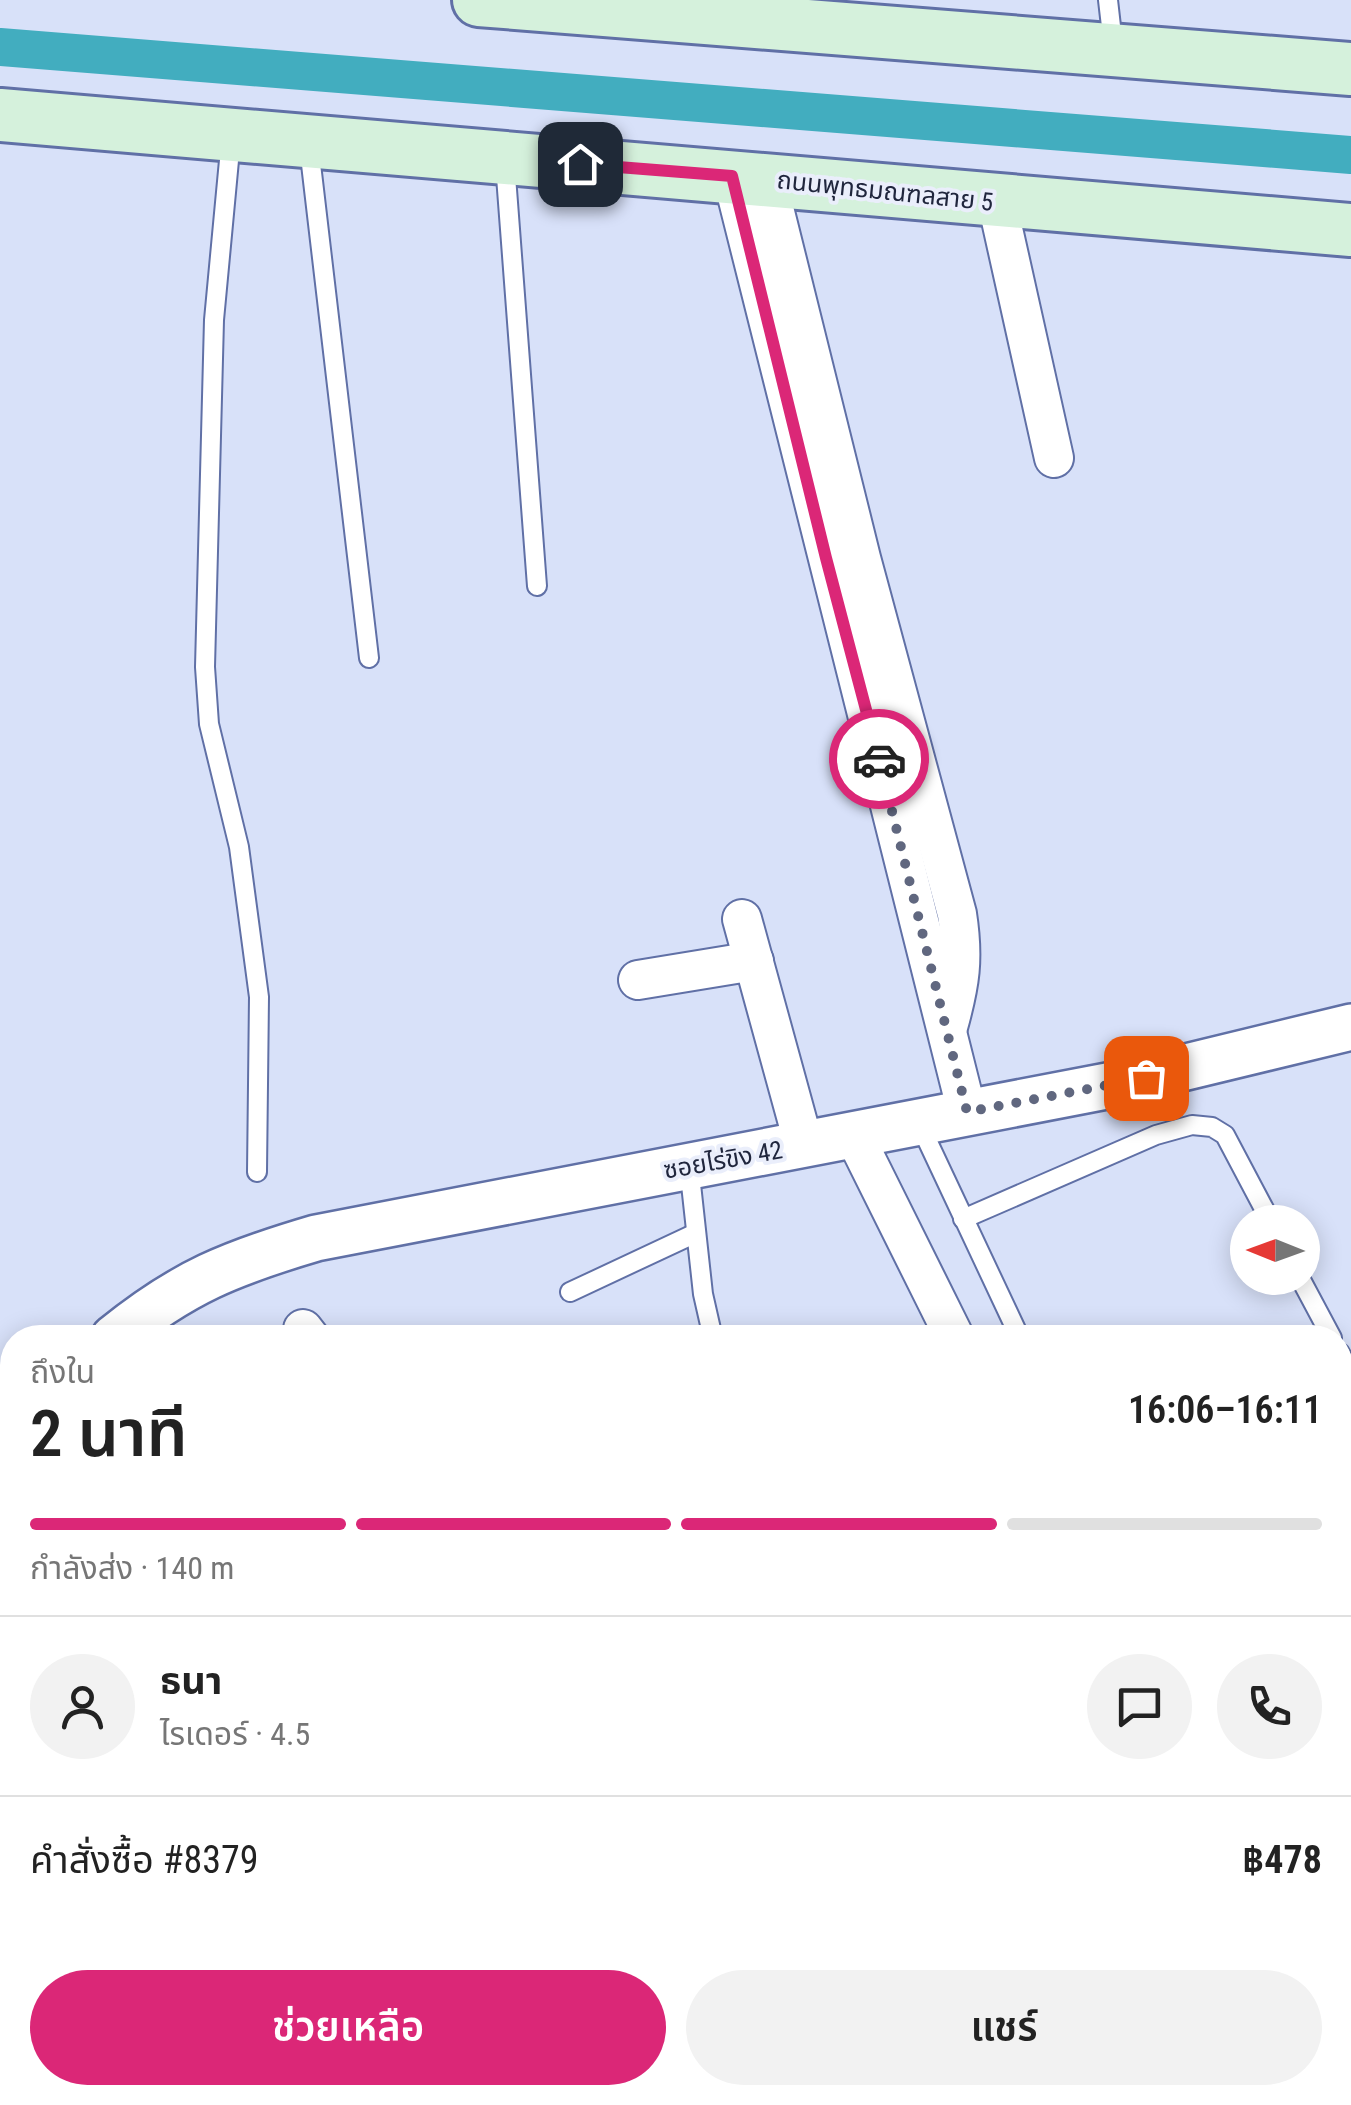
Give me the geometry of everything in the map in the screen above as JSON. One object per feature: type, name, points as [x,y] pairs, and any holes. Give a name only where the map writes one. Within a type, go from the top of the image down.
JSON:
[{"type":"main road","points":[[479,0],[784,12],[905,25],[1111,25],[1351,68]]},
{"type":"main road","name":"ถนนพุทธมณฑลสาย 5","points":[[0,116],[1351,230]]},
{"type":"street","points":[[749,178],[861,558],[957,914],[962,977],[947,1030],[967,1112]]},
{"type":"street","points":[[997,202],[1054,458]]},
{"type":"street","points":[[742,919],[804,1145]]},
{"type":"street","points":[[638,980],[754,960]]},
{"type":"street","name":"ซอยไร่ขิง 42","points":[[130,1325],[158,1302],[200,1278],[263,1253],[316,1238],[1112,1085],[1351,1027]]},
{"type":"street","points":[[855,1137],[948,1325]]},
{"type":"lane","points":[[232,134],[214,320],[205,667],[209,724],[239,847],[259,997],[257,1172]]},
{"type":"lane","points":[[309,141],[370,658]]},
{"type":"lane","points":[[505,158],[537,586]]},
{"type":"lane","points":[[918,1123],[1014,1325]]},
{"type":"lane","points":[[963,1220],[1156,1135],[1192,1124],[1225,1134],[1262,1205]]},
{"type":"lane","points":[[689,1166],[703,1294],[711,1325]]},
{"type":"lane","points":[[570,1292],[696,1232]]},
{"type":"lane","points":[[1309,1295],[1325,1325]]},
{"type":"waterway","points":[[0,47],[1351,155]]},
{"type":"way so far","points":[[879,759],[967,1112],[1146,1078]]},
{"type":"route","points":[[580,164],[732,176],[879,759]]}]
